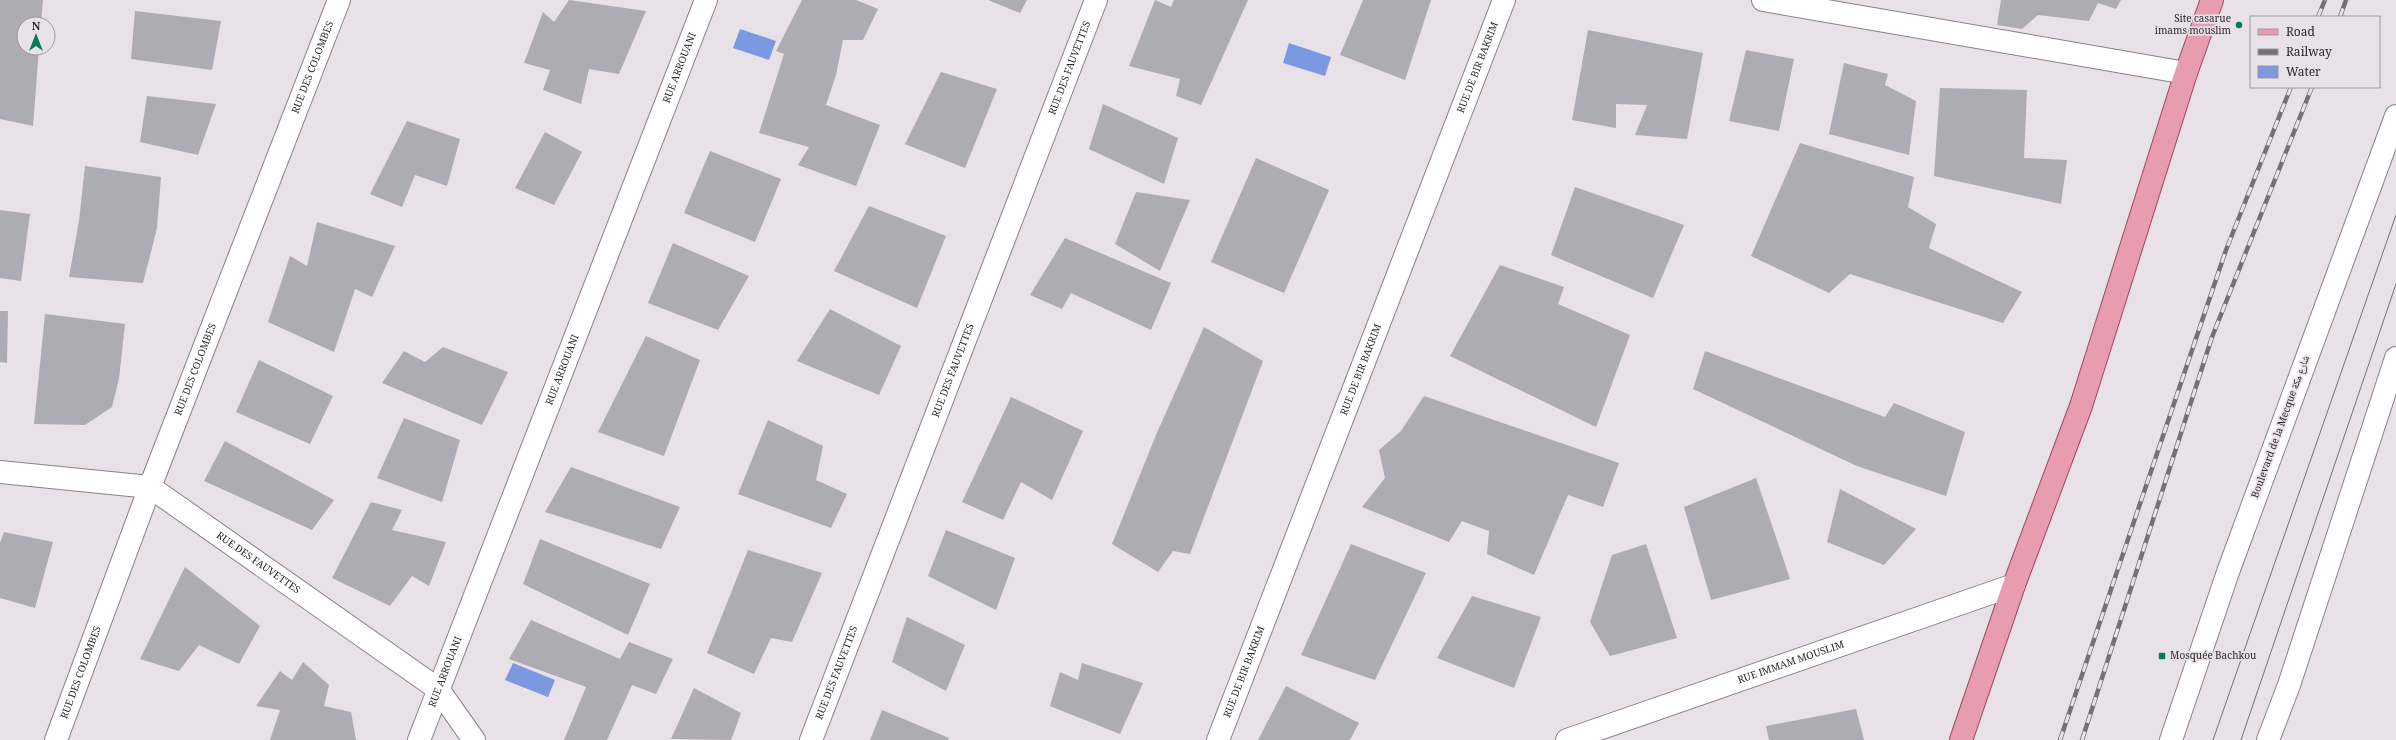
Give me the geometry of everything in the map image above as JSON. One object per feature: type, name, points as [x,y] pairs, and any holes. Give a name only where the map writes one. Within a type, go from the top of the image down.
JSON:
[{"type":"main road","points":[[1961,740],[2014,585],[2081,406],[2186,73],[2212,0]]},
{"type":"street","name":"RUE DES COLOMBES","points":[[56,740],[150,487],[339,0]]},
{"type":"street","name":"RUE ARROUANI","points":[[419,740],[706,0]]},
{"type":"street","name":"RUE DES FAUVETTES","points":[[811,740],[1096,0]]},
{"type":"street","name":"RUE DE BIR BAKRIM","points":[[1218,740],[1504,0]]},
{"type":"street","points":[[1763,0],[2186,73]]},
{"type":"street","name":"Boulevard de la Mecque شارع مكة","points":[[2171,740],[2228,572],[2396,116]]},
{"type":"street","points":[[2268,740],[2289,685],[2396,358]]},
{"type":"street","name":"RUE DES FAUVETTES","points":[[0,472],[150,487],[438,689],[474,740]]},
{"type":"street","name":"RUE IMMAM MOUSLIM","points":[[1567,740],[2014,585]]},
{"type":"water","points":[[740,29],[776,41],[769,60],[733,48]]},
{"type":"water","points":[[1289,43],[1331,57],[1325,76],[1283,63]]},
{"type":"water","points":[[513,663],[555,680],[548,697],[505,680]]},
{"type":"building","points":[[0,0],[43,0],[42,16],[16,16],[16,56],[38,56],[33,126],[0,119]]},
{"type":"building","points":[[569,0],[646,11],[619,74],[589,69],[581,104],[543,90],[550,70],[524,63],[543,12],[554,22]]},
{"type":"building","points":[[802,0],[856,0],[878,9],[863,40],[843,40],[836,75],[826,105],[880,125],[856,186],[798,165],[809,147],[759,133],[784,54],[776,51]]},
{"type":"building","points":[[988,0],[1027,0],[1020,13]]},
{"type":"building","points":[[1155,0],[1171,7],[1174,0],[1248,0],[1201,105],[1176,96],[1180,79],[1129,66]]},
{"type":"building","points":[[1363,0],[1431,0],[1405,80],[1340,55]]},
{"type":"building","points":[[2001,0],[2121,0],[2116,9],[2098,3],[2089,21],[2038,15],[2022,29],[1997,25]]},
{"type":"building","points":[[135,11],[221,21],[212,70],[131,59]]},
{"type":"building","points":[[1588,30],[1703,53],[1687,139],[1635,135],[1647,105],[1616,104],[1616,128],[1572,120]]},
{"type":"building","points":[[1746,50],[1794,59],[1779,131],[1729,121]]},
{"type":"building","points":[[1844,63],[1888,74],[1885,85],[1916,101],[1909,155],[1829,134]]},
{"type":"building","points":[[941,72],[997,89],[965,168],[905,144]]},
{"type":"building","points":[[1940,88],[2027,90],[2024,158],[2067,160],[2061,204],[1934,176]]},
{"type":"building","points":[[147,96],[216,104],[198,155],[140,142]]},
{"type":"building","points":[[1103,104],[1178,138],[1164,184],[1089,149]]},
{"type":"building","points":[[407,121],[460,139],[447,186],[415,175],[402,207],[370,194]]},
{"type":"building","points":[[545,132],[582,152],[554,205],[515,188]]},
{"type":"building","points":[[1800,143],[1914,177],[1908,207],[1936,224],[1929,248],[2022,292],[2003,323],[1850,274],[1829,293],[1751,256]]},
{"type":"building","points":[[710,151],[781,179],[755,242],[684,213]]},
{"type":"building","points":[[1256,158],[1329,190],[1284,293],[1211,262]]},
{"type":"building","points":[[85,166],[161,177],[157,228],[143,283],[69,277],[79,221]]},
{"type":"building","points":[[1575,187],[1684,225],[1653,298],[1551,255]]},
{"type":"building","points":[[1136,192],[1190,200],[1160,271],[1115,244]]},
{"type":"building","points":[[869,206],[946,236],[917,308],[834,271]]},
{"type":"building","points":[[0,210],[30,214],[21,281],[0,278]]},
{"type":"building","points":[[317,222],[395,246],[372,297],[355,289],[334,352],[268,322],[290,256],[307,266]]},
{"type":"building","points":[[1065,238],[1171,283],[1151,330],[1071,293],[1062,309],[1030,295]]},
{"type":"building","points":[[673,243],[749,276],[718,330],[648,303]]},
{"type":"building","points":[[1500,265],[1564,287],[1558,304],[1630,335],[1596,427],[1450,356]]},
{"type":"building","points":[[830,309],[901,346],[879,395],[797,361]]},
{"type":"building","points":[[0,311],[8,311],[7,363],[0,362]]},
{"type":"building","points":[[45,314],[125,324],[119,379],[112,407],[85,425],[34,424]]},
{"type":"building","points":[[1204,327],[1263,361],[1190,554],[1173,551],[1158,572],[1112,544],[1156,435]]},
{"type":"building","points":[[646,336],[700,360],[664,456],[598,432]]},
{"type":"building","points":[[443,347],[508,372],[482,425],[382,383],[404,351],[425,362]]},
{"type":"building","points":[[1705,351],[1885,417],[1894,403],[1965,432],[1946,496],[1857,466],[1693,389]]},
{"type":"building","points":[[259,360],[333,396],[310,444],[236,412]]},
{"type":"building","points":[[1424,396],[1619,463],[1603,507],[1568,495],[1534,575],[1487,554],[1489,531],[1462,521],[1449,542],[1362,507],[1385,478],[1379,450],[1401,431]]},
{"type":"building","points":[[1011,397],[1083,431],[1052,500],[1021,482],[1003,520],[962,502]]},
{"type":"building","points":[[404,418],[460,440],[442,502],[377,478]]},
{"type":"building","points":[[768,420],[823,446],[816,480],[847,494],[831,528],[738,494]]},
{"type":"building","points":[[225,441],[334,500],[312,530],[204,481]]},
{"type":"building","points":[[571,467],[680,507],[661,549],[545,512]]},
{"type":"building","points":[[1756,478],[1790,579],[1711,600],[1684,507]]},
{"type":"building","points":[[1840,489],[1916,529],[1884,565],[1827,542]]},
{"type":"building","points":[[371,502],[402,510],[392,530],[446,542],[429,586],[412,576],[390,606],[332,578]]},
{"type":"building","points":[[946,530],[1015,558],[996,610],[928,576]]},
{"type":"building","points":[[4,532],[53,542],[35,608],[0,598],[0,543]]},
{"type":"building","points":[[540,539],[650,584],[628,635],[523,584]]},
{"type":"building","points":[[1351,544],[1426,573],[1375,680],[1301,655]]},
{"type":"building","points":[[1646,544],[1677,638],[1610,656],[1590,622],[1612,555]]},
{"type":"building","points":[[748,550],[822,573],[792,642],[771,638],[754,674],[707,653]]},
{"type":"building","points":[[185,567],[260,626],[239,664],[199,645],[179,671],[140,659]]},
{"type":"building","points":[[1472,596],[1541,617],[1514,688],[1437,658]]},
{"type":"building","points":[[907,617],[965,645],[946,691],[892,662]]},
{"type":"building","points":[[531,620],[620,659],[629,642],[673,659],[656,694],[632,685],[607,740],[564,740],[586,687],[509,659]]},
{"type":"building","points":[[303,662],[329,685],[324,706],[351,712],[356,740],[270,740],[280,710],[256,706],[280,671],[292,680]]},
{"type":"building","points":[[1082,663],[1143,683],[1120,734],[1050,706],[1060,672],[1078,680]]},
{"type":"building","points":[[1286,686],[1359,723],[1350,740],[1258,740]]},
{"type":"building","points":[[694,688],[741,713],[731,740],[671,739]]},
{"type":"building","points":[[1856,709],[1864,740],[1769,740],[1766,726]]},
{"type":"building","points":[[882,710],[949,738],[948,740],[870,740]]},
{"type":"tram line","points":[[2213,740],[2396,215]]},
{"type":"tram line","points":[[2241,740],[2396,284]]},
{"type":"railway","points":[[2318,16],[2325,0]]},
{"type":"railway","points":[[2340,16],[2346,0]]},
{"type":"railway","points":[[2060,740],[2226,250],[2291,88]]},
{"type":"railway","points":[[2082,740],[2212,337],[2312,88]]},
{"type":"place","name":"Site casarue imams mouslim","points":[[2239,25]]},
{"type":"place","name":"Mosquée Bachkou","points":[[2162,656]]}]
